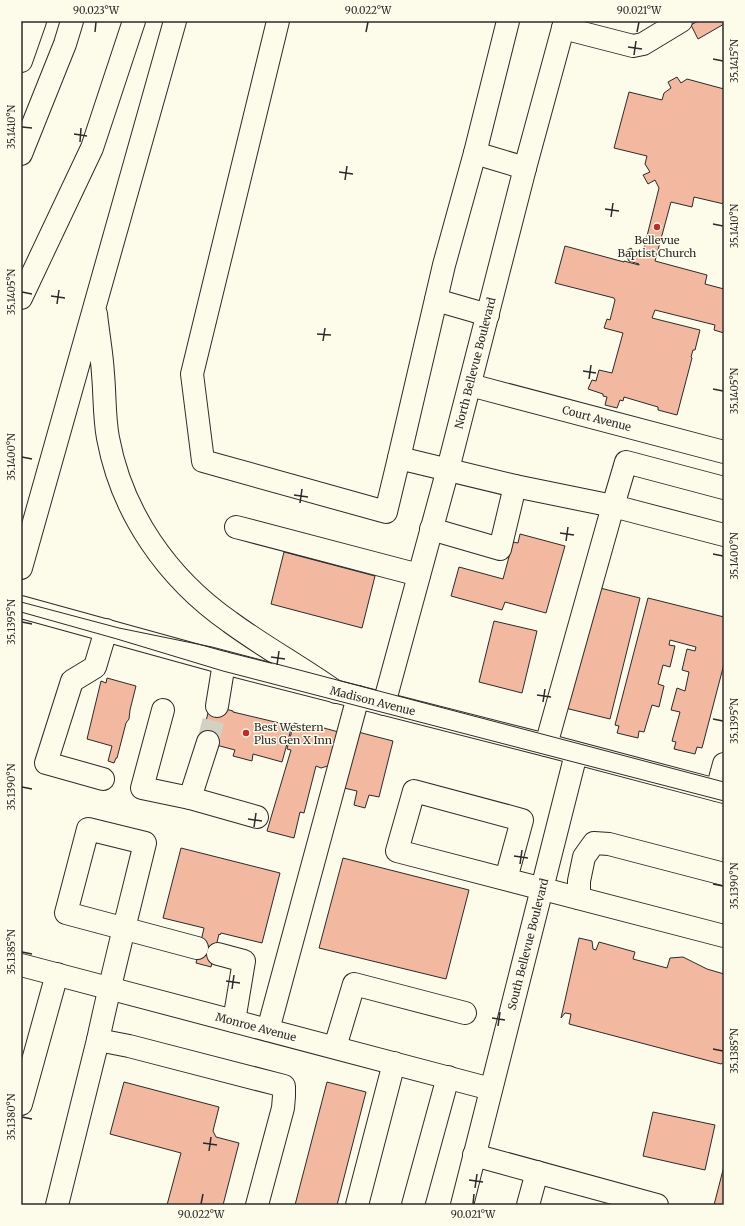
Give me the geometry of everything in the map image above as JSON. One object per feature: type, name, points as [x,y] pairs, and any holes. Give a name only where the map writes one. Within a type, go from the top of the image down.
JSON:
[{"type":"main road","points":[[21,61],[35,21]]},
{"type":"main road","points":[[21,154],[65,44],[72,21]]},
{"type":"main road","points":[[21,298],[92,148],[134,21]]},
{"type":"main road","points":[[21,568],[175,21]]},
{"type":"main road","points":[[278,21],[192,374],[203,461],[386,512],[444,265],[475,153],[508,21]]},
{"type":"main road","points":[[564,24],[601,29],[633,46],[644,44],[672,22]]},
{"type":"main road","name":"North Bellevue Boulevard","points":[[384,704],[448,470],[564,24]]},
{"type":"main road","points":[[475,153],[526,168]]},
{"type":"main road","points":[[436,300],[488,315]]},
{"type":"main road","points":[[95,305],[103,372],[108,437],[119,477],[135,516],[144,532],[158,554],[179,579],[210,607],[230,622],[310,673],[336,692]]},
{"type":"main road","name":"Court Avenue","points":[[470,385],[724,452]]},
{"type":"main road","points":[[399,458],[515,486],[613,506],[724,535]]},
{"type":"main road","points":[[546,745],[626,462],[724,488]]},
{"type":"main road","points":[[431,528],[500,549],[515,486]]},
{"type":"main road","points":[[236,527],[419,575]]},
{"type":"main road","name":"Madison Avenue","points":[[21,607],[224,663],[720,791]]},
{"type":"main road","points":[[103,779],[46,763],[72,681],[95,667],[106,630]]},
{"type":"main road","points":[[217,706],[224,663]]},
{"type":"main road","points":[[268,1030],[358,697]]},
{"type":"main road","points":[[164,710],[142,788],[190,798],[257,817]]},
{"type":"main road","points":[[190,798],[208,742]]},
{"type":"main road","name":"South Bellevue Boulevard","points":[[462,1205],[576,754]]},
{"type":"main road","points":[[720,791],[724,764]]},
{"type":"main road","points":[[506,879],[522,820],[414,791],[397,851],[724,936]]},
{"type":"main road","points":[[57,1205],[98,1040],[109,988],[124,928],[145,843],[88,830],[66,913],[124,928],[197,948]]},
{"type":"main road","points":[[579,898],[579,881],[584,857],[594,843],[609,844],[724,874]]},
{"type":"main road","points":[[218,954],[244,961],[234,1021]]},
{"type":"main road","name":"Monroe Avenue","points":[[21,965],[492,1089]]},
{"type":"main road","points":[[21,1104],[25,1072],[57,974]]},
{"type":"main road","points":[[335,1048],[354,984],[465,1013]]},
{"type":"main road","points":[[98,1040],[129,1046],[284,1086],[283,1108],[257,1205]]},
{"type":"main road","points":[[357,1205],[394,1063]]},
{"type":"main road","points":[[413,1205],[448,1077]]},
{"type":"main road","points":[[474,1155],[657,1205]]},
{"type":"main road","points":[[528,1205],[537,1172]]},
{"type":"building","points":[[698,21],[724,21],[724,24],[698,39],[691,25]]},
{"type":"building","name":"Bellevue Baptist Church","points":[[677,77],[681,83],[687,79],[724,89],[724,204],[694,197],[692,207],[671,202],[655,261],[707,275],[705,284],[724,289],[724,333],[714,330],[715,325],[655,310],[652,318],[700,330],[695,350],[693,350],[691,357],[692,358],[677,415],[658,410],[658,407],[624,397],[623,401],[620,400],[617,408],[605,405],[607,397],[603,396],[603,394],[588,389],[592,380],[596,381],[599,370],[612,373],[623,333],[604,328],[607,319],[610,320],[615,300],[614,298],[555,283],[565,246],[639,265],[629,261],[624,252],[631,248],[635,254],[642,256],[659,188],[655,180],[648,184],[643,175],[650,172],[645,164],[647,156],[614,148],[629,92],[662,100],[664,93],[671,88],[668,82]]},
{"type":"building","points":[[520,534],[565,546],[546,613],[505,602],[502,610],[451,596],[459,567],[503,579],[513,542],[518,543]]},
{"type":"building","points":[[284,552],[375,576],[362,628],[271,604]]},
{"type":"building","points":[[596,587],[640,598],[610,719],[565,708]]},
{"type":"building","points":[[648,598],[724,617],[724,664],[702,748],[697,747],[695,754],[674,749],[676,742],[672,741],[680,712],[671,710],[677,688],[685,691],[689,672],[682,670],[687,649],[695,651],[696,647],[670,640],[669,645],[675,646],[670,667],[663,665],[658,684],[664,686],[659,707],[652,705],[644,732],[639,731],[638,738],[617,733],[619,726],[615,725]]},
{"type":"building","points":[[494,621],[537,631],[522,693],[479,682]]},
{"type":"building","points":[[107,678],[136,686],[129,719],[126,723],[117,758],[114,763],[108,761],[112,746],[87,739],[101,681],[106,683]]},
{"type":"building","name":"Best Western Plus Gen X Inn","points":[[210,705],[292,726],[282,762],[253,754],[252,761],[233,756],[235,750],[201,741]]},
{"type":"building","points":[[294,723],[323,731],[324,728],[342,733],[334,764],[321,768],[316,766],[304,813],[300,812],[294,838],[267,831],[291,750],[287,749]]},
{"type":"building","points":[[358,732],[393,741],[379,797],[369,795],[365,808],[354,805],[357,791],[344,788]]},
{"type":"building","points":[[181,848],[280,873],[262,943],[221,933],[220,935],[219,934],[211,967],[196,963],[204,928],[163,918]]},
{"type":"building","points":[[343,858],[469,890],[446,979],[319,948]]},
{"type":"building","points":[[579,938],[592,941],[593,949],[596,950],[599,942],[635,952],[633,959],[667,968],[670,958],[683,957],[707,969],[724,974],[724,1062],[721,1064],[569,1024],[571,1014],[565,1013],[561,1018]]},
{"type":"building","points":[[124,1082],[219,1107],[213,1131],[216,1137],[239,1143],[223,1205],[167,1205],[181,1153],[110,1134]]},
{"type":"building","points":[[327,1082],[366,1092],[337,1205],[295,1205]]},
{"type":"building","points":[[653,1112],[715,1125],[705,1170],[643,1156]]},
{"type":"building","points":[[724,1166],[724,1205],[714,1205]]},
{"type":"tunnel","points":[[208,742],[217,706]]},
{"type":"tram line","points":[[21,602],[119,628],[212,647],[724,782]]},
{"type":"tram line","points":[[21,612],[223,671],[724,801]]},
{"type":"place","name":"Bellevue Baptist Church","points":[[657,227]]},
{"type":"place","name":"Best Western Plus Gen X Inn","points":[[246,733]]}]
